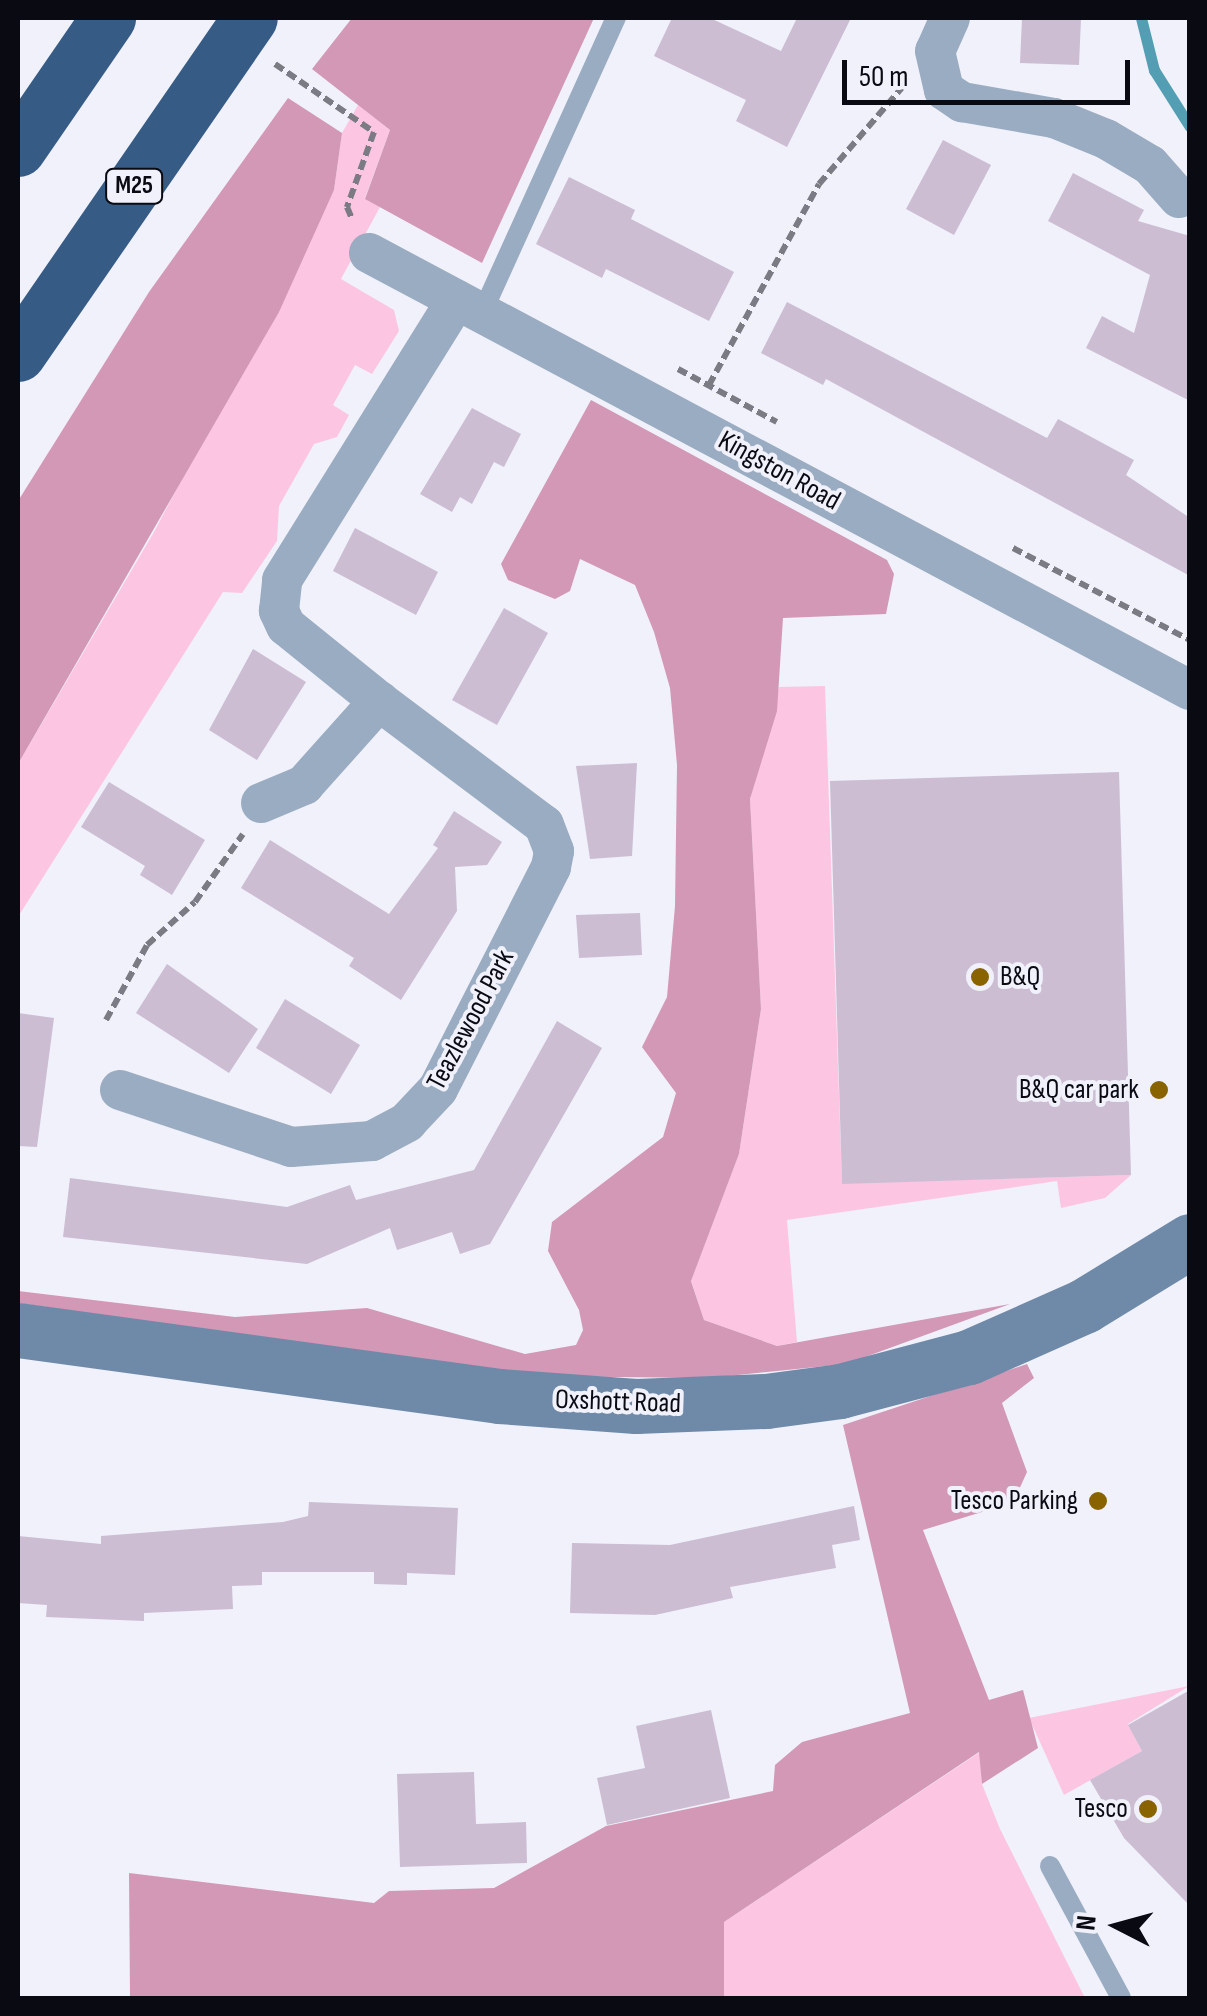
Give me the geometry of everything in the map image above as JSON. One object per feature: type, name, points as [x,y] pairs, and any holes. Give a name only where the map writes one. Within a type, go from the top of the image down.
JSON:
[{"type":"highway","points":[[18,148],[108,18]]},
{"type":"highway","name":"M25","points":[[18,354],[259,38]]},
{"type":"main road","name":"Oxshott Road","points":[[18,1330],[499,1396],[636,1406],[749,1402],[840,1391],[969,1357],[1084,1306],[1190,1241]]},
{"type":"street","points":[[950,18],[935,51],[936,72],[944,90],[962,102],[1054,118],[1106,139],[1150,166],[1179,198]]},
{"type":"street","name":"Kingston Road","points":[[369,253],[1190,690]]},
{"type":"street","name":"Teazlewood Park","points":[[120,1090],[292,1147],[334,1148],[372,1141],[408,1122],[438,1090],[554,851],[544,826],[286,626],[277,596],[469,307]]},
{"type":"street","points":[[261,803],[304,786],[379,701]]},
{"type":"lane","points":[[469,307],[616,18]]},
{"type":"lane","points":[[1050,1866],[1121,1998]]},
{"type":"path","points":[[259,38],[374,132],[347,208],[369,253]]},
{"type":"path","points":[[690,422],[818,184],[901,86],[936,72]]},
{"type":"path","points":[[106,1020],[147,945],[195,902],[261,803]]},
{"type":"shaded area","points":[[352,18],[594,18],[482,263],[365,199],[390,130],[312,69]]},
{"type":"shaded area","points":[[288,98],[342,133],[334,190],[279,312],[18,764],[18,501],[149,292]]},
{"type":"shaded area","points":[[358,105],[390,130],[365,198],[380,207],[341,279],[394,310],[399,331],[372,374],[355,365],[333,405],[349,415],[337,437],[314,444],[279,506],[277,541],[242,593],[223,592],[18,917],[18,764],[154,532],[334,190],[342,133]]},
{"type":"shaded area","points":[[591,400],[887,560],[894,574],[886,614],[783,618],[777,711],[750,799],[761,1009],[739,1154],[691,1281],[704,1320],[777,1346],[1010,1304],[846,1364],[708,1378],[524,1376],[18,1303],[18,1291],[235,1317],[367,1308],[525,1354],[576,1345],[583,1330],[579,1310],[548,1251],[552,1222],[663,1137],[676,1093],[642,1047],[667,997],[675,906],[677,765],[670,688],[654,632],[635,585],[580,559],[570,591],[555,599],[508,580],[501,564]]},
{"type":"shaded area","points":[[825,686],[842,1183],[1131,1175],[1105,1198],[1061,1208],[1057,1181],[787,1220],[797,1342],[777,1346],[704,1320],[691,1280],[739,1154],[761,1009],[750,799],[779,687]]},
{"type":"shaded area","points":[[1027,1364],[1034,1378],[1002,1403],[1027,1472],[1017,1494],[995,1508],[923,1530],[989,1700],[1023,1690],[1038,1748],[982,1784],[979,1752],[724,1922],[724,1998],[130,1998],[129,1873],[374,1903],[389,1891],[494,1888],[606,1826],[773,1791],[775,1765],[802,1742],[910,1713],[843,1425]]},
{"type":"shaded area","points":[[1189,1686],[1128,1724],[1142,1751],[1064,1795],[1029,1718]]},
{"type":"shaded area","points":[[980,1752],[982,1784],[1000,1829],[1085,1998],[724,1998],[724,1922]]},
{"type":"building","points":[[672,18],[710,18],[781,51],[797,18],[851,18],[787,147],[736,121],[746,100],[654,56]]},
{"type":"building","points":[[1022,18],[1081,18],[1079,65],[1020,63]]},
{"type":"building","points":[[943,140],[991,165],[954,235],[906,209]]},
{"type":"building","points":[[1073,173],[1144,210],[1138,221],[1190,236],[1190,401],[1086,348],[1102,316],[1134,333],[1150,275],[1048,221]]},
{"type":"building","points":[[569,177],[635,210],[631,219],[734,272],[709,321],[606,269],[602,278],[536,244]]},
{"type":"building","points":[[787,302],[1047,438],[1058,419],[1134,460],[1126,475],[1190,518],[1190,576],[826,379],[823,385],[761,353]]},
{"type":"building","points":[[472,408],[521,434],[504,467],[494,462],[472,504],[460,497],[452,512],[420,494]]},
{"type":"building","points":[[355,528],[438,572],[416,615],[333,571]]},
{"type":"building","points":[[504,608],[548,633],[497,725],[452,700]]},
{"type":"building","points":[[253,649],[306,682],[257,760],[209,730]]},
{"type":"building","points":[[637,763],[632,856],[590,859],[576,766]]},
{"type":"building","name":"B&Q","points":[[1119,772],[1131,1175],[842,1184],[830,781]]},
{"type":"building","points":[[109,782],[205,840],[172,895],[140,875],[145,866],[81,827]]},
{"type":"building","points":[[454,811],[502,842],[487,865],[455,867],[457,911],[401,1000],[349,966],[354,958],[241,888],[270,840],[389,914],[438,848],[433,845]]},
{"type":"building","points":[[640,913],[642,955],[579,958],[576,915]]},
{"type":"building","points":[[167,964],[258,1029],[229,1073],[136,1013]]},
{"type":"building","points":[[285,999],[360,1045],[331,1094],[256,1048]]},
{"type":"building","points":[[18,1013],[54,1018],[37,1147],[18,1146]]},
{"type":"building","points":[[557,1021],[602,1048],[490,1244],[460,1254],[452,1232],[397,1250],[390,1228],[307,1264],[63,1237],[70,1178],[287,1207],[350,1185],[356,1200],[474,1170]]},
{"type":"building","points":[[309,1502],[458,1508],[455,1575],[407,1573],[407,1585],[374,1584],[374,1572],[262,1572],[262,1585],[232,1586],[233,1609],[144,1613],[144,1621],[46,1617],[47,1605],[18,1603],[18,1536],[101,1544],[101,1536],[283,1522],[308,1516]]},
{"type":"building","points":[[854,1506],[860,1540],[832,1545],[836,1568],[730,1587],[733,1598],[655,1615],[570,1613],[572,1543],[670,1545]]},
{"type":"building","name":"Tesco","points":[[1190,1690],[1190,1906],[1124,1838],[1090,1780],[1142,1751],[1128,1725]]},
{"type":"building","points":[[711,1710],[730,1798],[607,1825],[597,1778],[645,1768],[636,1726]]},
{"type":"building","points":[[474,1772],[476,1824],[526,1822],[527,1863],[400,1867],[397,1774]]},
{"type":"waterway","points":[[1141,18],[1154,70],[1190,127]]},
{"type":"place","name":"B&Q","points":[[980,977]]},
{"type":"place","name":"B&Q car park","points":[[1159,1090]]},
{"type":"place","name":"Tesco Parking","points":[[1098,1501]]},
{"type":"place","name":"Tesco","points":[[1148,1809]]}]
